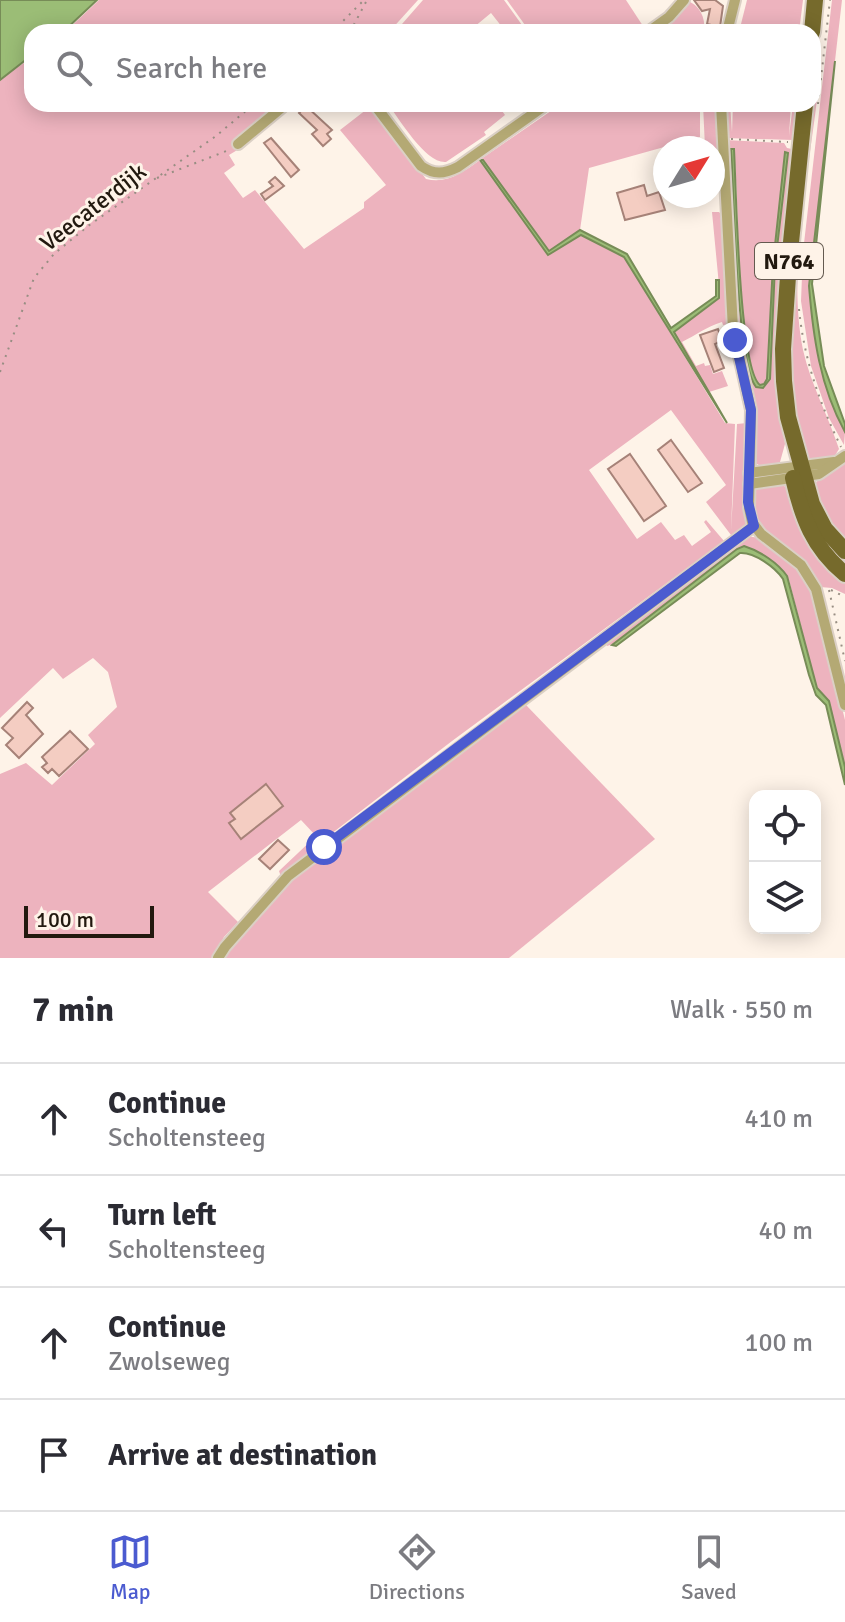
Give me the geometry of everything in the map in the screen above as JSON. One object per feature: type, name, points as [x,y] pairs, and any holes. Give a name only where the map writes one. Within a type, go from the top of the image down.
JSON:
[{"type":"main road","points":[[813,24],[815,0]]},
{"type":"main road","name":"N764","points":[[810,112],[783,349],[788,417],[786,430],[809,533],[825,555],[845,574]]},
{"type":"main road","name":"N764","points":[[797,473],[819,520],[845,551]]},
{"type":"street","points":[[659,24],[684,0]]},
{"type":"street","points":[[729,24],[735,0]]},
{"type":"street","points":[[238,144],[276,112]]},
{"type":"street","points":[[380,112],[421,166],[441,173],[458,167],[536,112]]},
{"type":"street","points":[[721,112],[722,136]]},
{"type":"street","points":[[725,191],[733,329],[752,415],[749,508],[754,526],[773,546],[801,565],[823,591],[845,705]]},
{"type":"street","points":[[749,479],[797,473],[819,474],[845,456]]},
{"type":"street","points":[[218,958],[288,876],[754,526]]},
{"type":"path","points":[[340,24],[366,0]]},
{"type":"path","points":[[354,24],[366,0]]},
{"type":"path","points":[[821,49],[830,0]]},
{"type":"path","name":"Veecaterdijk","points":[[0,372],[29,289],[40,269],[70,240],[216,136],[244,112]]},
{"type":"path","points":[[725,139],[792,142]]},
{"type":"path","points":[[156,179],[205,161],[238,144]]},
{"type":"path","points":[[799,310],[815,388],[845,456]]},
{"type":"path","points":[[823,591],[845,597]]},
{"type":"path","points":[[823,591],[845,661]]},
{"type":"shaded area","points":[[0,0],[97,0],[72,24],[24,24],[24,61],[0,80]]},
{"type":"shaded area","points":[[99,0],[418,0],[396,24],[74,24]]},
{"type":"shaded area","points":[[423,0],[504,0],[521,24],[500,24],[491,13],[478,24],[402,24]]},
{"type":"shaded area","points":[[507,0],[626,0],[642,24],[524,24]]},
{"type":"shaded area","points":[[686,0],[701,12],[704,21],[704,24],[660,24]]},
{"type":"shaded area","points":[[747,0],[803,0],[800,24],[741,24]]},
{"type":"shaded area","points":[[832,0],[842,0],[809,286],[816,347],[836,414],[845,432],[844,445],[829,418],[811,366],[801,301],[803,252]]},
{"type":"shaded area","points":[[835,61],[812,284],[824,366],[845,424],[845,432],[829,397],[819,361],[809,286]]},
{"type":"shaded area","points":[[24,63],[24,112],[274,112],[239,149],[229,155],[235,165],[224,173],[243,198],[255,190],[304,249],[364,208],[364,202],[386,185],[340,130],[363,112],[376,112],[426,179],[448,178],[480,160],[548,255],[581,235],[620,253],[628,263],[725,423],[735,424],[731,531],[737,424],[747,423],[748,521],[736,536],[731,535],[706,502],[726,485],[671,410],[589,470],[637,539],[661,522],[675,540],[684,535],[692,546],[711,532],[704,522],[706,520],[724,541],[452,741],[331,834],[281,877],[279,871],[316,836],[301,820],[208,892],[238,922],[224,937],[213,958],[0,958],[0,774],[26,763],[52,785],[95,744],[88,735],[117,707],[108,672],[93,658],[63,679],[53,668],[0,718],[0,78]]},
{"type":"shaded area","points":[[394,112],[503,112],[505,115],[484,132],[486,135],[446,162],[430,156]]},
{"type":"shaded area","points":[[549,112],[700,112],[700,136],[653,136],[653,150],[589,168],[580,230],[549,251],[481,159]]},
{"type":"shaded area","points":[[703,112],[717,112],[718,136],[704,136]]},
{"type":"shaded area","points":[[724,112],[731,112],[732,132],[733,112],[790,112],[789,136],[792,112],[798,112],[793,140],[725,138]]},
{"type":"shaded area","points":[[812,112],[815,112],[798,255],[799,320],[806,363],[839,449],[834,457],[816,461],[806,458],[793,404],[790,356],[806,138]]},
{"type":"shaded area","points":[[725,140],[784,143],[792,149],[781,408],[785,444],[780,462],[765,468],[753,459],[738,337]],"holes":[[[733,148],[742,312],[745,340],[739,298]],[[785,153],[788,153],[775,265],[770,379],[763,388],[754,385],[751,378],[747,349],[752,371],[760,385],[766,383],[773,264]]]},
{"type":"shaded area","points":[[731,149],[734,149],[747,347],[753,372],[760,385],[767,379],[773,264],[785,152],[788,153],[775,265],[770,379],[763,388],[756,387],[744,345]]},
{"type":"shaded area","points":[[480,160],[549,251],[580,230],[627,254],[671,328],[716,296],[716,280],[719,280],[719,298],[674,332],[727,423],[624,257],[581,235],[548,255]]},
{"type":"shaded area","points":[[712,212],[722,215],[729,324],[716,324],[682,342],[696,366],[704,363],[705,366],[710,365],[713,374],[722,371],[728,386],[709,392],[674,333],[720,296]]},
{"type":"shaded area","points":[[845,462],[845,548],[827,527],[814,485]]},
{"type":"shaded area","points":[[780,484],[788,488],[831,571],[845,582],[845,594],[820,587],[764,533],[755,517],[753,490],[757,486]]},
{"type":"shaded area","points":[[747,536],[759,538],[795,565],[814,595],[845,720],[845,767],[829,701],[817,688],[789,580],[767,557],[737,549],[613,644],[607,646],[605,642]]},
{"type":"shaded area","points":[[744,546],[768,558],[787,576],[817,688],[829,701],[845,767],[845,785],[826,705],[816,695],[809,675],[783,579],[764,561],[740,553],[616,646],[612,645]]},
{"type":"shaded area","points":[[526,705],[655,839],[509,958],[222,958],[288,882]]},
{"type":"building","points":[[694,0],[715,0],[723,6],[720,24],[707,24],[710,9],[702,11]]},
{"type":"building","points":[[312,112],[332,130],[327,134],[331,139],[323,146],[312,134],[317,130],[299,113]]},
{"type":"building","points":[[271,138],[299,170],[291,177],[264,143]]},
{"type":"building","points":[[275,177],[284,186],[265,200],[261,194],[273,186],[269,182]]},
{"type":"building","points":[[644,185],[647,196],[653,194],[653,208],[665,210],[625,220],[617,193]]},
{"type":"building","points":[[718,329],[722,341],[715,344],[724,368],[714,372],[700,335]]},
{"type":"building","points":[[671,440],[702,483],[688,492],[658,450]]},
{"type":"building","points":[[630,454],[666,506],[644,521],[608,469]]},
{"type":"building","points":[[27,702],[33,708],[26,715],[43,734],[19,758],[6,745],[13,738],[2,728]]},
{"type":"building","points":[[70,731],[88,749],[59,776],[52,769],[48,773],[42,767],[47,763],[42,757]]},
{"type":"building","points":[[266,784],[283,806],[241,839],[229,823],[235,819],[230,813]]},
{"type":"building","points":[[278,840],[289,850],[270,869],[259,859]]},
{"type":"route","points":[[324,847],[754,526],[748,502],[751,410],[735,340]]}]
